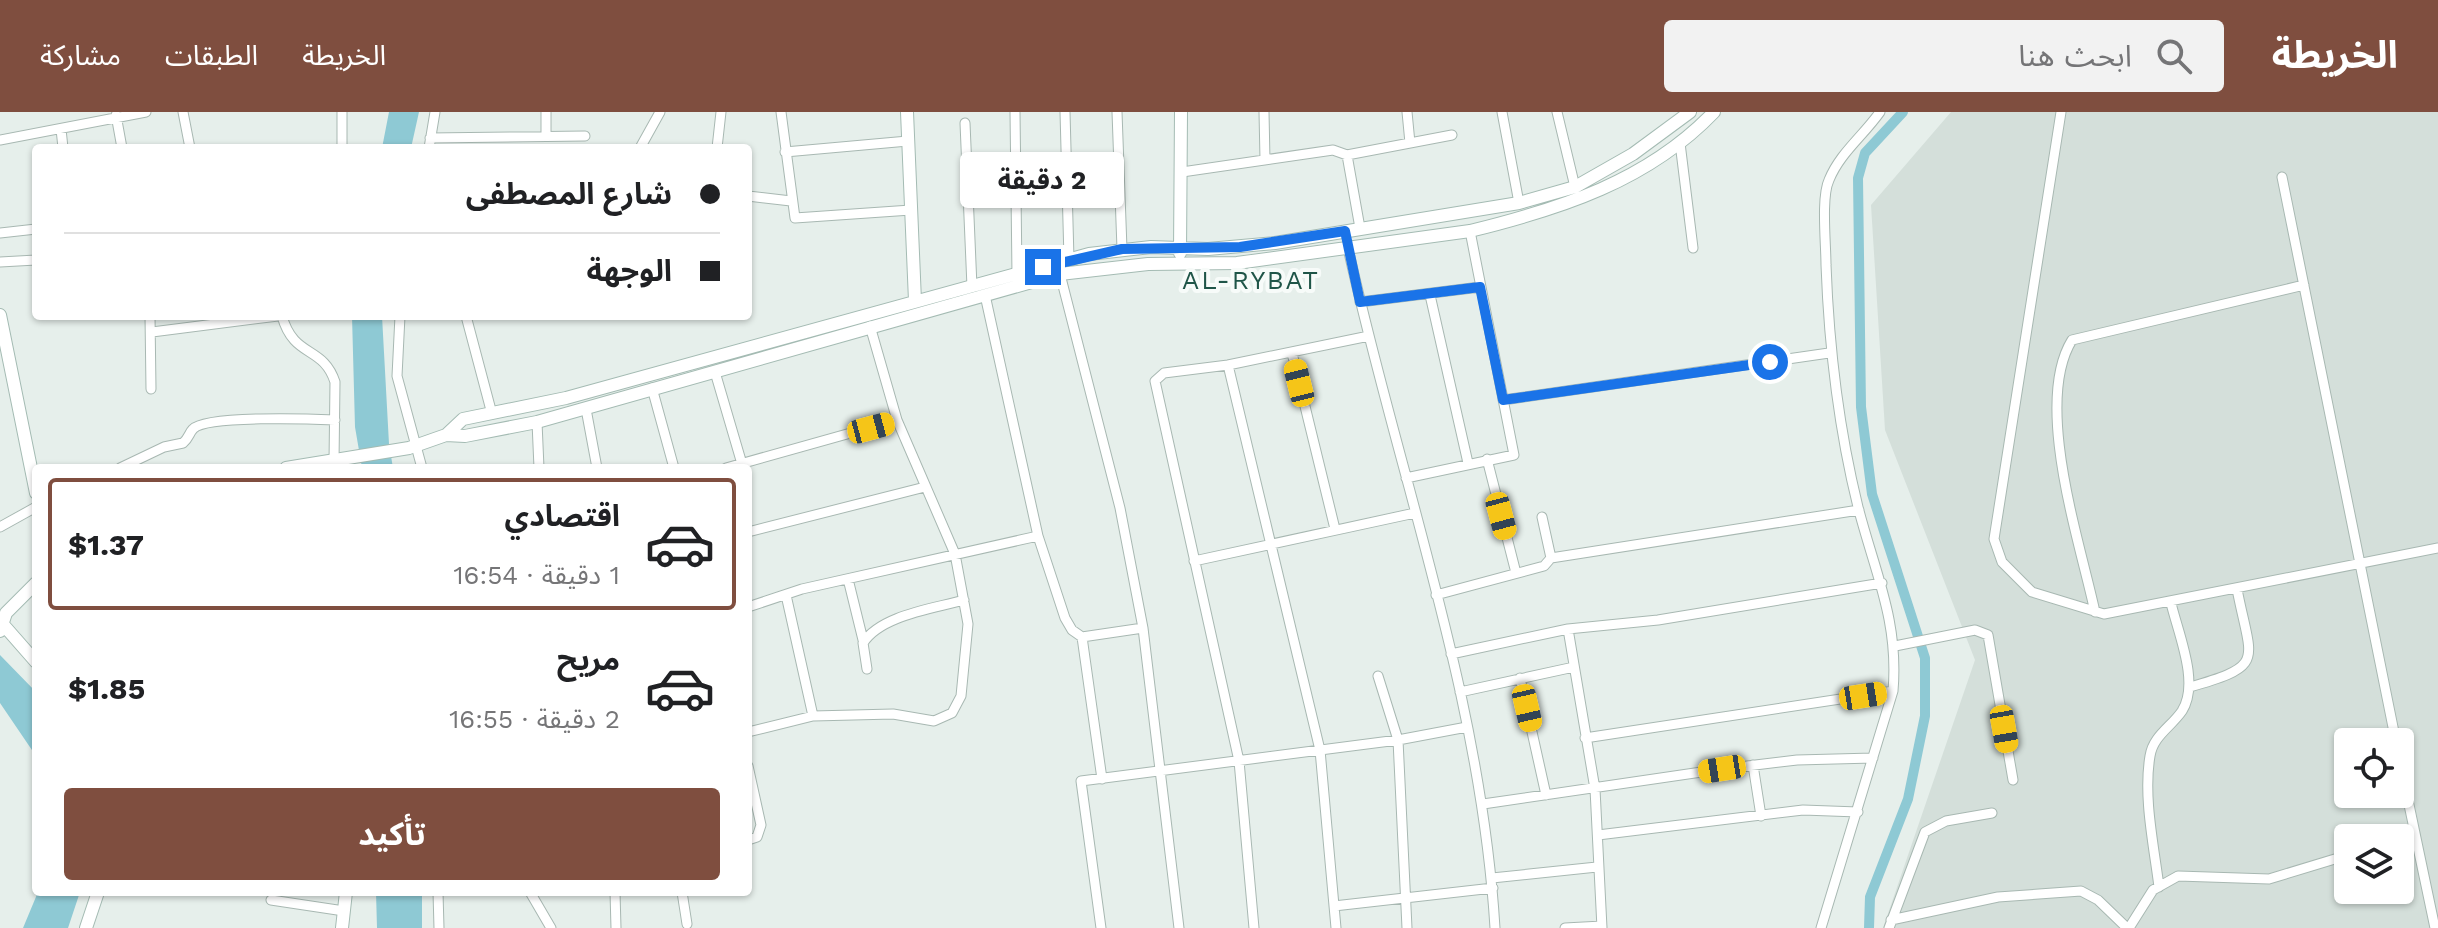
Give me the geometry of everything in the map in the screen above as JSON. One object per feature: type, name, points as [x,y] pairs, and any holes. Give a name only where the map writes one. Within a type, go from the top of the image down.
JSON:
[{"type":"main road","points":[[907,112],[915,301]]},
{"type":"main road","points":[[1180,263],[1181,112]]},
{"type":"main road","points":[[337,464],[413,447],[446,435],[465,436],[586,409],[715,372],[787,343],[915,301],[1069,259],[1122,249],[1240,247],[1519,203],[1575,187],[1618,162],[1690,112]]},
{"type":"main road","points":[[446,435],[463,419],[870,326],[1060,274],[1116,266],[1237,263],[1470,231],[1553,210],[1626,178],[1680,143],[1714,112]]},
{"type":"main road","points":[[1618,162],[1626,178]]},
{"type":"main road","points":[[1345,231],[1348,248]]},
{"type":"main road","points":[[0,315],[32,473]]},
{"type":"main road","points":[[32,587],[2,621],[32,657]]},
{"type":"main road","points":[[86,928],[97,896]]},
{"type":"main road","points":[[342,928],[346,896]]},
{"type":"street","points":[[0,140],[116,115],[146,112]]},
{"type":"street","points":[[183,112],[189,144]]},
{"type":"street","points":[[342,112],[342,144]]},
{"type":"street","points":[[435,112],[430,143],[504,144],[546,136],[585,136]]},
{"type":"street","points":[[546,112],[546,136]]},
{"type":"street","points":[[642,144],[660,112]]},
{"type":"street","points":[[717,144],[721,112]]},
{"type":"street","points":[[781,112],[795,218],[911,210]]},
{"type":"street","points":[[1015,112],[1017,275]]},
{"type":"street","points":[[1065,112],[1069,259]]},
{"type":"street","points":[[1117,112],[1122,249]]},
{"type":"street","points":[[1264,112],[1265,160]]},
{"type":"street","points":[[1407,112],[1410,143]]},
{"type":"street","points":[[1502,112],[1519,203]]},
{"type":"street","points":[[1557,112],[1575,187]]},
{"type":"street","points":[[1821,928],[1893,691],[1898,645],[1859,510],[1829,353],[1827,183],[1843,153],[1880,112]]},
{"type":"street","points":[[2061,112],[1994,539],[2002,562],[2032,592],[2095,612],[2116,613],[2438,548]]},
{"type":"street","points":[[116,115],[121,144]]},
{"type":"street","points":[[965,123],[972,287]]},
{"type":"street","points":[[61,129],[63,144]]},
{"type":"street","points":[[1182,172],[1333,150],[1347,155],[1452,135]]},
{"type":"street","points":[[785,152],[908,141]]},
{"type":"street","points":[[1680,143],[1693,248]]},
{"type":"street","points":[[1347,155],[1360,228]]},
{"type":"street","points":[[2282,177],[2363,565],[2393,728]]},
{"type":"street","points":[[752,196],[791,201]]},
{"type":"street","points":[[0,233],[32,229]]},
{"type":"street","points":[[1406,478],[1514,455],[1470,231]]},
{"type":"street","points":[[1348,248],[1460,692],[1483,804],[1495,928]]},
{"type":"street","points":[[0,262],[32,260]]},
{"type":"street","points":[[1060,274],[1117,494],[1143,628],[1179,928]]},
{"type":"street","points":[[2095,612],[2055,423],[2062,359],[2072,340],[2078,336],[2304,285]]},
{"type":"street","points":[[1360,302],[1480,287]]},
{"type":"street","points":[[985,295],[1038,536],[1068,626],[1082,637],[1102,779]]},
{"type":"street","points":[[1430,295],[1468,463]]},
{"type":"street","points":[[150,320],[151,389]]},
{"type":"street","points":[[152,332],[248,320]]},
{"type":"street","points":[[282,320],[293,343],[327,362],[331,369],[335,382],[337,464]]},
{"type":"street","points":[[400,320],[397,376],[413,447],[420,464]]},
{"type":"street","points":[[467,320],[492,414]]},
{"type":"street","points":[[752,731],[813,716],[893,714],[934,721],[952,713],[961,696],[968,624],[955,554],[897,420],[870,326]]},
{"type":"street","points":[[1254,928],[1239,761],[1154,384],[1161,374],[1228,365],[1369,336]]},
{"type":"street","points":[[1292,353],[1335,529]]},
{"type":"street","points":[[1503,400],[1829,353]]},
{"type":"street","points":[[1228,365],[1320,750],[1336,928]]},
{"type":"street","points":[[715,372],[742,464],[897,420]]},
{"type":"street","points":[[652,388],[673,464]]},
{"type":"street","points":[[586,409],[596,464]]},
{"type":"street","points":[[128,464],[164,447],[183,443],[193,428],[206,424],[264,416],[335,420]]},
{"type":"street","points":[[537,422],[539,464]]},
{"type":"street","points":[[1487,459],[1516,573]]},
{"type":"street","points":[[752,531],[925,487]]},
{"type":"street","points":[[0,527],[32,509]]},
{"type":"street","points":[[1436,595],[1544,566],[1551,558],[1859,510]]},
{"type":"street","points":[[1194,561],[1415,513]]},
{"type":"street","points":[[1542,517],[1551,558]]},
{"type":"street","points":[[752,606],[848,579],[1038,536]]},
{"type":"street","points":[[848,579],[867,669]]},
{"type":"street","points":[[1451,654],[1568,629],[1674,618],[1882,583]]},
{"type":"street","points":[[2190,687],[2233,674],[2245,666],[2249,652],[2237,589]]},
{"type":"street","points":[[786,595],[813,716]]},
{"type":"street","points":[[863,640],[893,621],[964,600]]},
{"type":"street","points":[[2159,887],[2150,805],[2150,757],[2159,735],[2184,706],[2190,687],[2171,603]]},
{"type":"street","points":[[1082,637],[1143,628]]},
{"type":"street","points":[[1565,928],[1602,927],[1595,789],[1568,629]]},
{"type":"street","points":[[1898,645],[1975,630],[1988,635],[2013,780]]},
{"type":"street","points":[[1460,692],[1574,667]]},
{"type":"street","points":[[1378,676],[1398,740],[1407,928]]},
{"type":"street","points":[[1520,678],[1546,795]]},
{"type":"street","points":[[1585,738],[1893,691]]},
{"type":"street","points":[[1101,928],[1081,781],[1398,740],[1467,727]]},
{"type":"street","points":[[1483,804],[1753,765],[1853,756],[1873,758]]},
{"type":"street","points":[[1753,765],[1761,816]]},
{"type":"street","points":[[752,784],[761,825],[757,837],[752,839]]},
{"type":"street","points":[[1598,835],[1803,810],[1858,812]]},
{"type":"street","points":[[1890,924],[1925,832],[1946,821],[1992,813]]},
{"type":"street","points":[[2414,835],[2435,928]]},
{"type":"street","points":[[1890,924],[1998,897],[2081,891],[2098,900],[2128,928],[2153,890],[2178,876],[2269,879],[2334,859]]},
{"type":"street","points":[[1334,906],[1597,867]]},
{"type":"street","points":[[438,896],[439,928]]},
{"type":"street","points":[[532,896],[551,928]]},
{"type":"street","points":[[615,896],[616,928]]},
{"type":"street","points":[[683,896],[687,924]]},
{"type":"street","points":[[271,900],[344,911]]},
{"type":"shaded area","points":[[1951,112],[2438,112],[2438,928],[1883,928],[1975,660],[1885,430],[1871,205]]},
{"type":"water","points":[[389,112],[419,112],[412,144],[383,144]]},
{"type":"water","points":[[352,320],[382,320],[392,464],[361,464],[355,427]]},
{"type":"water","points":[[0,655],[32,688],[32,750],[0,703]]},
{"type":"water","points":[[36,896],[79,896],[68,928],[23,928]]},
{"type":"water","points":[[376,896],[422,896],[422,928],[377,928]]},
{"type":"waterway","points":[[1869,928],[1870,897],[1908,799],[1925,716],[1925,658],[1872,494],[1861,407],[1858,178],[1865,153],[1903,112]]},
{"type":"district","name":"AL-RYBAT","points":[[1251,280]]},
{"type":"route","points":[[1043,267],[1089,254],[1122,249],[1240,247],[1345,231],[1360,302],[1480,287],[1503,400],[1770,362]]}]
